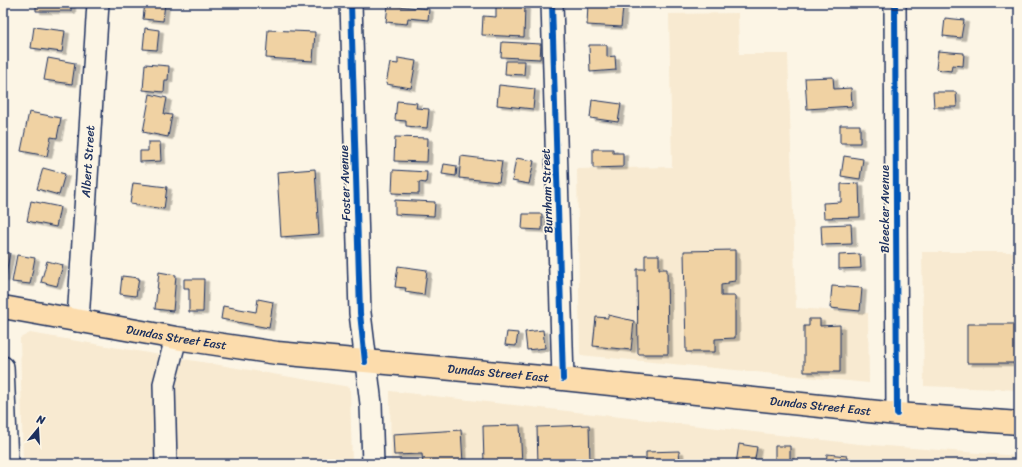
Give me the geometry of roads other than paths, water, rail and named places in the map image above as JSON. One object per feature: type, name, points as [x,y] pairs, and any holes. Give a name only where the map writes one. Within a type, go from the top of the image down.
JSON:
[{"type":"main road","name":"Dundas Street East","points":[[3,307],[176,338],[278,353],[563,379],[897,414],[1019,423]]},
{"type":"street","name":"Albert Street","points":[[78,321],[98,3]]},
{"type":"street","name":"Foster Avenue","points":[[351,3],[360,313],[371,404],[374,464]]},
{"type":"street","name":"Burnham Street","points":[[552,3],[563,379]]},
{"type":"street","name":"Bleecker Avenue","points":[[894,3],[897,414]]},
{"type":"street","points":[[166,464],[164,384],[176,338]]},
{"type":"street","points":[[3,367],[7,464]]}]
